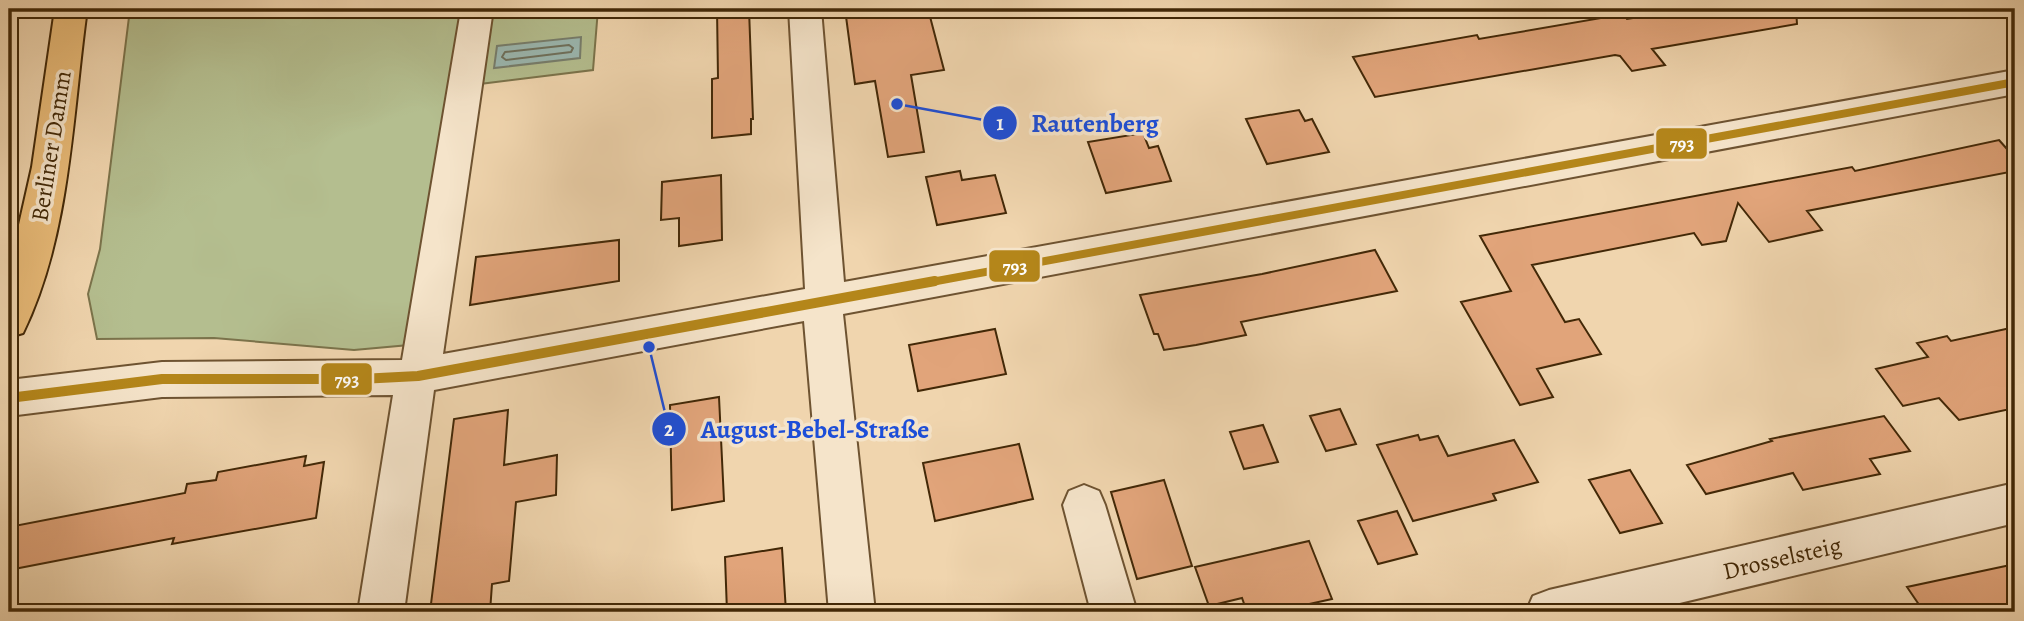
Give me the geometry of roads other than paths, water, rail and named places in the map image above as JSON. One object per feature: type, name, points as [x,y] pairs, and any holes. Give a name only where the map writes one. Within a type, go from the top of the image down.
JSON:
[{"type":"main road","name":"Berliner Damm","points":[[9,321],[19,298],[41,222],[71,9]]},
{"type":"street","points":[[805,9],[824,262],[823,326],[852,612]]},
{"type":"street","points":[[381,612],[411,403],[424,353],[476,16]]},
{"type":"street","points":[[9,398],[132,381],[183,378],[374,381],[418,376],[824,299],[2015,82]]},
{"type":"street","name":"Drosselsteig","points":[[1549,612],[2015,503]]},
{"type":"street","points":[[1084,505],[1114,612]]},
{"type":"water","points":[[581,37],[580,58],[494,68],[497,46]]},
{"type":"place","name":"Rautenberg","points":[[897,104]]},
{"type":"place","name":"August-Bebel-Straße","points":[[649,347]]}]
